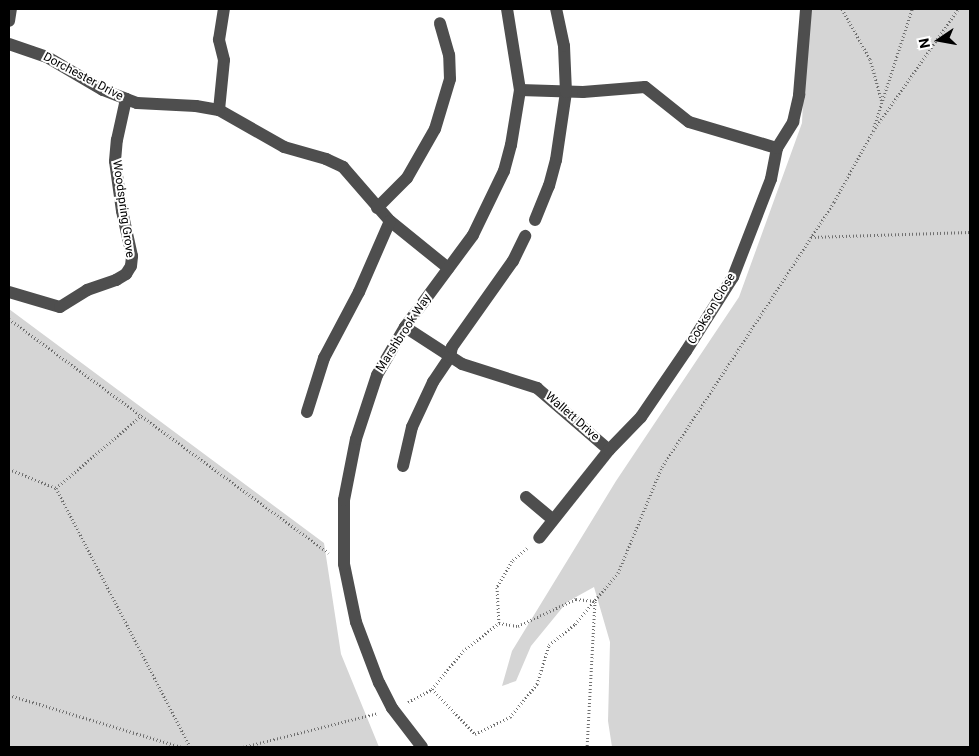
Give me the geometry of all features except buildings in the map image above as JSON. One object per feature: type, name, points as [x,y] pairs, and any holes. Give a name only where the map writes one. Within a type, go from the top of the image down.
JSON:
[{"type":"street","points":[[9,21],[11,9]]},
{"type":"street","points":[[219,110],[224,60],[219,40],[224,9]]},
{"type":"street","name":"Marshbrook Way","points":[[422,747],[392,708],[379,683],[356,622],[344,564],[344,500],[356,439],[377,375],[405,327],[473,235],[504,170],[511,145],[520,90],[507,9]]},
{"type":"street","points":[[535,220],[549,186],[556,160],[566,92],[564,46],[556,9]]},
{"type":"street","name":"Cookson Close","points":[[609,450],[641,416],[722,296],[757,220],[771,179],[777,148],[793,122],[799,95],[806,9]]},
{"type":"street","points":[[377,208],[407,178],[435,129],[450,78],[449,55],[440,23]]},
{"type":"street","name":"Dorchester Drive","points":[[9,44],[47,57],[103,90],[126,99],[137,103],[196,106],[219,110],[284,147],[326,159],[343,167],[390,221],[448,268]]},
{"type":"street","points":[[520,90],[566,92],[645,87],[688,122],[777,148]]},
{"type":"street","name":"Woodspring Grove","points":[[9,292],[60,307],[87,290],[116,280],[126,274],[131,266],[132,256],[122,211],[115,161],[117,140],[126,99]]},
{"type":"street","points":[[307,412],[324,358],[359,292],[390,221]]},
{"type":"street","points":[[403,466],[409,437],[433,382],[450,357],[452,348],[513,261],[525,236]]},
{"type":"street","name":"Wallett Drive","points":[[405,327],[462,364],[537,388],[609,450],[552,519],[539,538]]},
{"type":"street","points":[[526,497],[552,519]]},
{"type":"path","points":[[842,9],[870,59],[882,102]]},
{"type":"path","points":[[873,131],[912,9]]},
{"type":"path","points":[[432,689],[475,734],[510,718],[537,684],[549,645],[575,624],[618,574],[662,467],[834,202],[873,131],[958,9]]},
{"type":"path","points":[[811,237],[970,232]]},
{"type":"path","points":[[9,319],[344,564]]},
{"type":"path","points":[[56,488],[142,415]]},
{"type":"path","points":[[9,469],[56,488],[190,747]]},
{"type":"path","points":[[499,623],[497,587],[512,561],[539,538]]},
{"type":"path","points":[[405,704],[432,689],[463,651],[499,623],[518,626],[576,599],[595,601]]},
{"type":"path","points":[[587,747],[595,601]]},
{"type":"path","points":[[9,695],[181,747]]},
{"type":"path","points":[[243,747],[381,712]]},
{"type":"shaded area","points":[[807,9],[970,9],[970,747],[612,747],[608,721],[610,642],[594,587],[567,602],[531,646],[516,681],[502,686],[512,651],[616,481],[739,297],[802,123]]},
{"type":"shaded area","points":[[9,309],[324,543],[341,654],[379,747],[9,747]]}]
